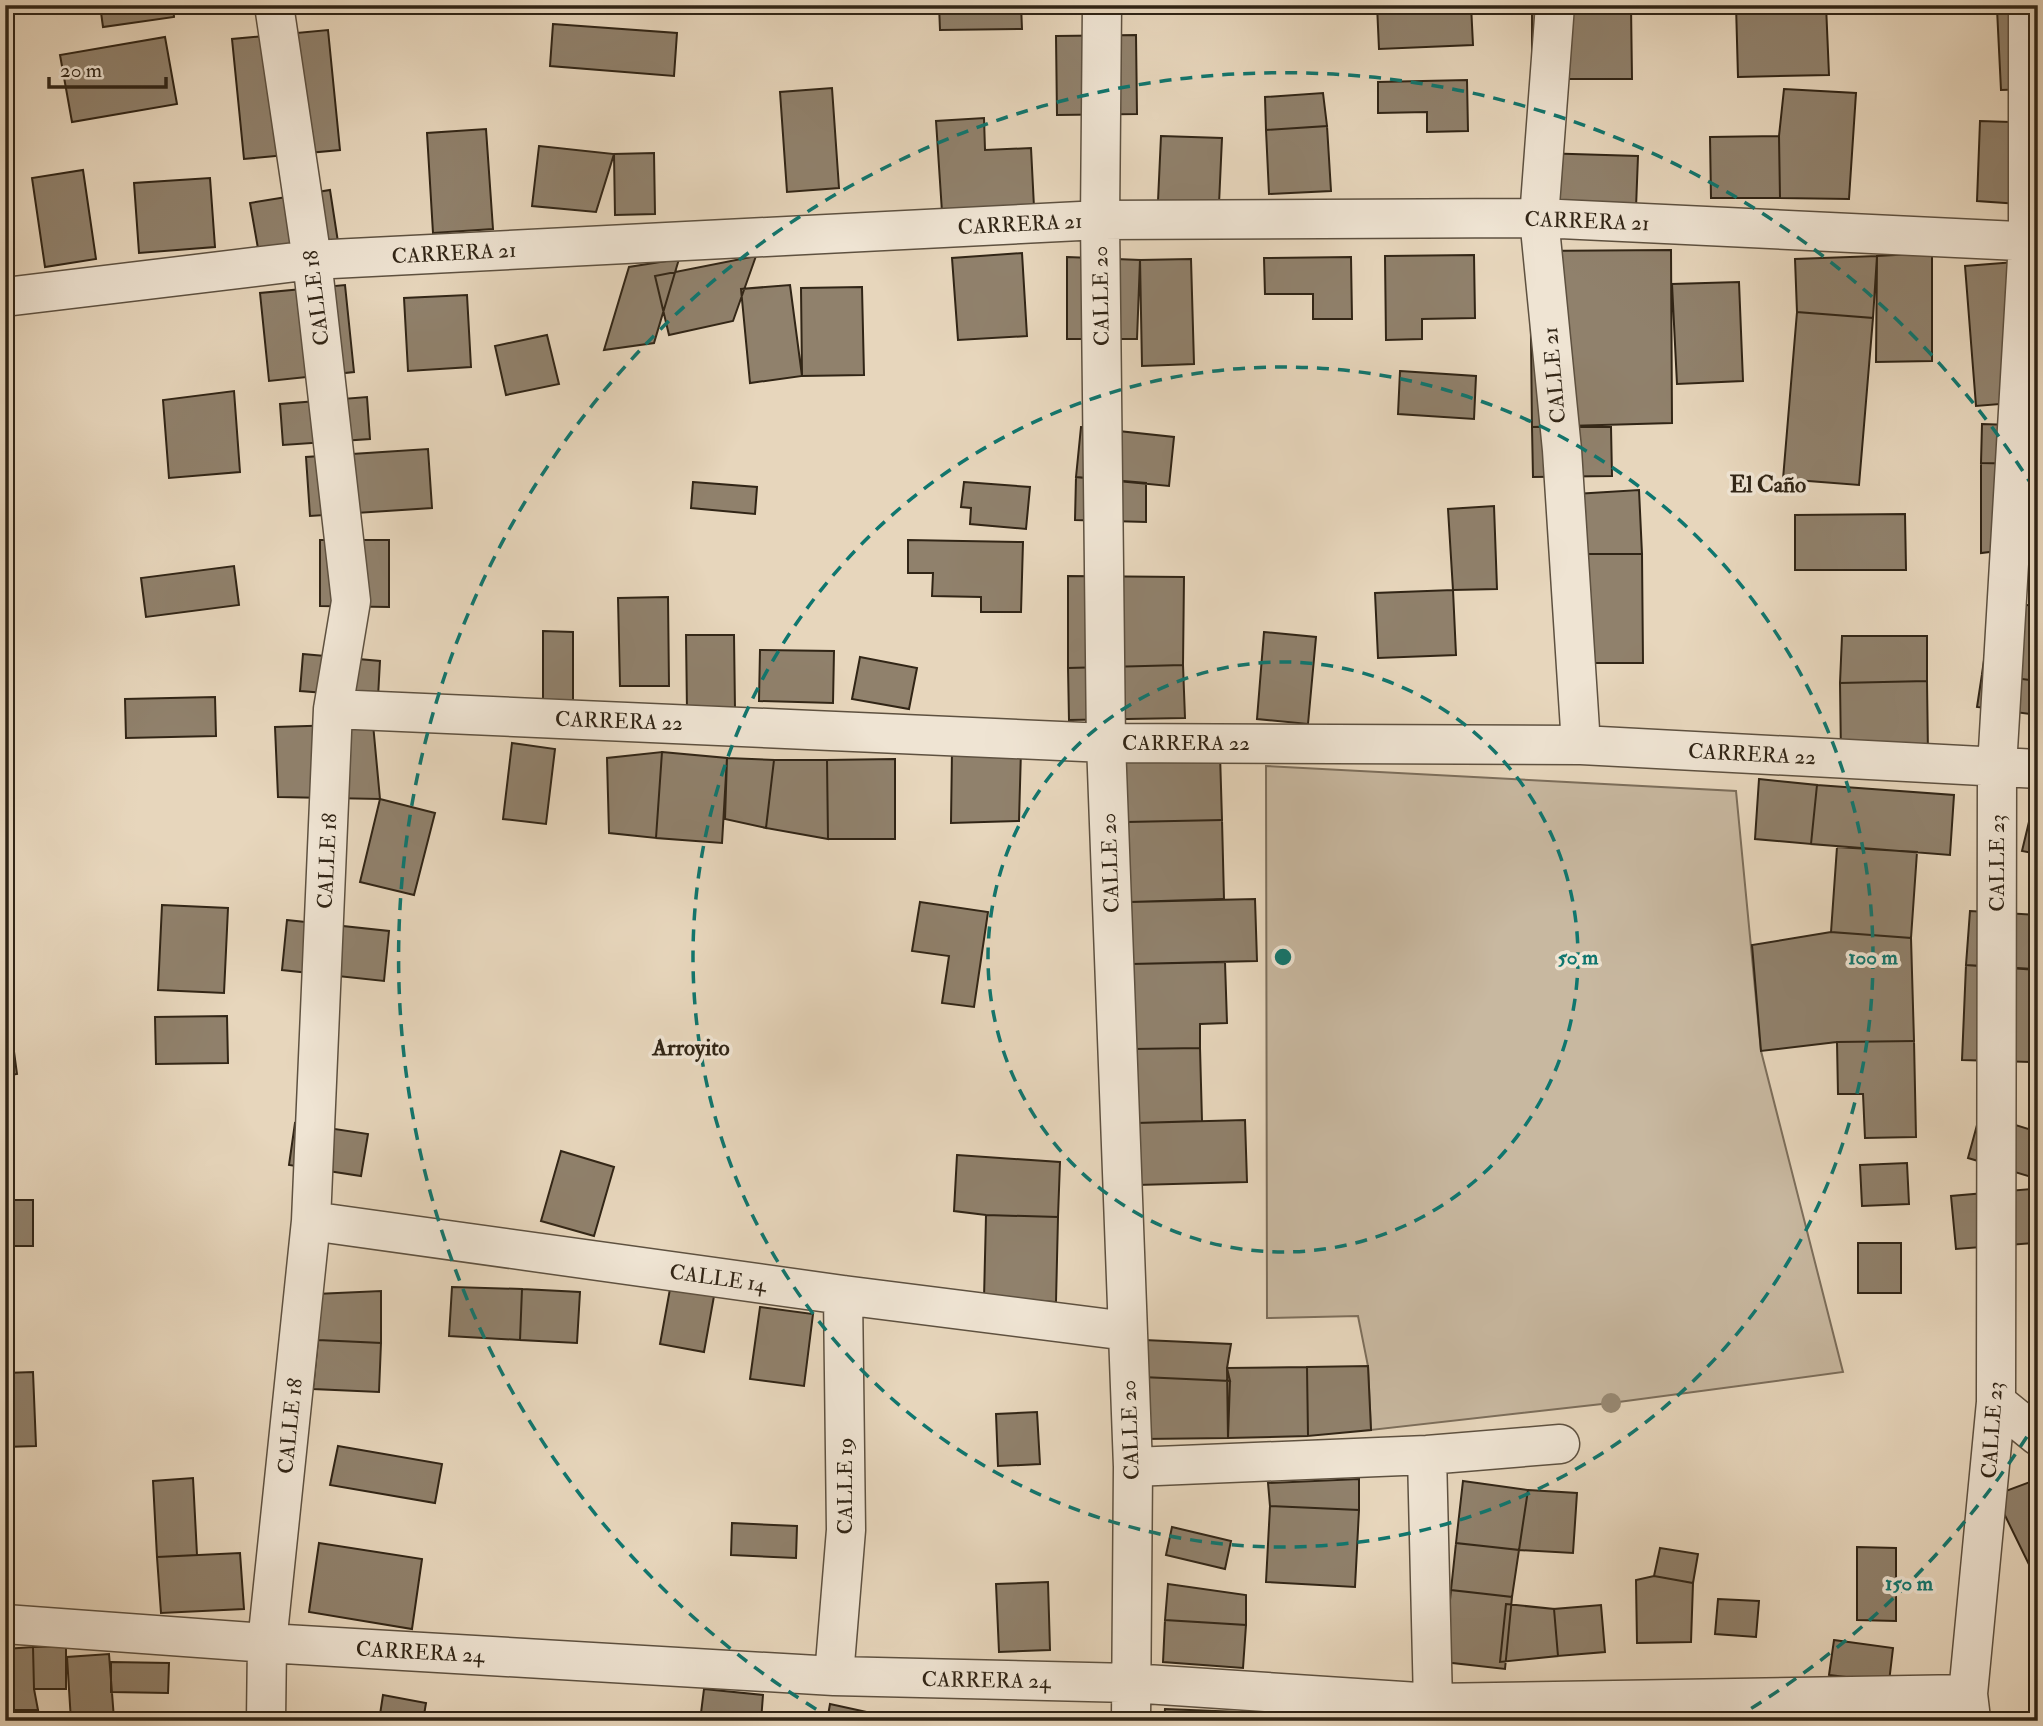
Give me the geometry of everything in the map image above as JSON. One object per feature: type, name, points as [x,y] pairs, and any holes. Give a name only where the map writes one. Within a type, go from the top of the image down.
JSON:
[{"type":"street","name":"CALLE 18","points":[[266,1721],[267,1643],[311,1221],[333,709],[351,601],[312,260],[274,5]]},
{"type":"street","name":"CALLE 20","points":[[1102,5],[1100,220],[1106,743],[1133,1467],[1131,1721]]},
{"type":"street","name":"CALLE 21","points":[[1555,5],[1539,218],[1562,450],[1581,745]]},
{"type":"street","name":"CALLE 23","points":[[1970,1708],[1996,1402],[1997,768],[2033,242],[2028,5]]},
{"type":"street","name":"CARRERA 21","points":[[5,297],[312,260],[1100,220],[1539,218],[2033,242]]},
{"type":"street","name":"CARRERA 22","points":[[333,709],[1106,743],[1581,745],[2038,769]]},
{"type":"street","name":"CALLE 14","points":[[311,1221],[843,1295],[1126,1331]]},
{"type":"street","name":"CALLE 19","points":[[834,1676],[846,1530],[843,1295]]},
{"type":"street","points":[[1996,1402],[2038,1436]]},
{"type":"street","points":[[1133,1467],[1427,1455],[1560,1444]]},
{"type":"street","points":[[1427,1455],[1433,1703]]},
{"type":"street","name":"CARRERA 24","points":[[5,1624],[267,1643],[834,1676],[1130,1683],[1377,1710],[1433,1703],[1970,1708]]},
{"type":"shaded area","points":[[1266,766],[1736,791],[1761,1051],[1843,1372],[1611,1403],[1371,1430],[1368,1366],[1358,1316],[1267,1318]]},
{"type":"building","points":[[100,5],[173,5],[174,17],[103,27]]},
{"type":"building","points":[[939,5],[1021,5],[1022,29],[940,30]]},
{"type":"building","points":[[1377,5],[1471,5],[1473,45],[1379,49]]},
{"type":"building","points":[[1532,5],[1631,5],[1632,79],[1532,79]]},
{"type":"building","points":[[1736,5],[1826,5],[1829,75],[1738,77]]},
{"type":"building","points":[[2038,8],[2038,89],[2001,90],[1997,9]]},
{"type":"building","points":[[553,24],[677,33],[674,76],[550,66]]},
{"type":"building","points":[[328,30],[340,150],[244,159],[232,39]]},
{"type":"building","points":[[1136,35],[1137,114],[1057,115],[1056,36]]},
{"type":"building","points":[[165,37],[177,104],[72,122],[60,55]]},
{"type":"building","points":[[1467,80],[1468,131],[1427,132],[1427,112],[1378,113],[1378,82]]},
{"type":"building","points":[[832,88],[839,188],[787,192],[780,92]]},
{"type":"building","points":[[1784,89],[1856,93],[1849,199],[1780,198],[1779,136]]},
{"type":"building","points":[[1323,93],[1327,126],[1266,130],[1265,97]]},
{"type":"building","points":[[984,118],[985,150],[1031,148],[1034,207],[942,212],[936,121]]},
{"type":"building","points":[[1980,121],[2038,123],[2034,205],[1977,201]]},
{"type":"building","points":[[1327,126],[1331,191],[1269,194],[1266,130]]},
{"type":"building","points":[[486,129],[493,229],[433,233],[427,133]]},
{"type":"building","points":[[1161,136],[1222,138],[1219,204],[1158,201]]},
{"type":"building","points":[[1779,136],[1780,198],[1711,198],[1710,137]]},
{"type":"building","points":[[539,146],[614,154],[596,212],[532,206]]},
{"type":"building","points":[[654,153],[655,214],[615,215],[614,154]]},
{"type":"building","points":[[1539,153],[1638,156],[1636,208],[1537,205]]},
{"type":"building","points":[[83,170],[96,259],[45,267],[32,178]]},
{"type":"building","points":[[210,178],[215,247],[139,253],[134,183]]},
{"type":"building","points":[[330,190],[338,242],[259,254],[250,203]]},
{"type":"building","points":[[1671,250],[1672,423],[1532,427],[1530,251]]},
{"type":"building","points":[[1022,253],[1027,336],[958,340],[952,258]]},
{"type":"building","points":[[1932,253],[1932,361],[1876,362],[1877,256]]},
{"type":"building","points":[[1474,255],[1475,318],[1422,319],[1422,339],[1386,340],[1385,256]]},
{"type":"building","points":[[756,256],[733,321],[669,335],[655,276]]},
{"type":"building","points":[[1877,256],[1873,318],[1797,312],[1795,259]]},
{"type":"building","points":[[1067,257],[1140,260],[1137,339],[1067,339]]},
{"type":"building","points":[[1351,257],[1352,319],[1313,319],[1313,294],[1265,294],[1264,258]]},
{"type":"building","points":[[679,259],[654,343],[604,350],[629,267]]},
{"type":"building","points":[[1191,259],[1194,364],[1142,366],[1140,260]]},
{"type":"building","points":[[2028,261],[2038,401],[1976,406],[1965,266]]},
{"type":"building","points":[[1739,282],[1743,381],[1677,384],[1672,284]]},
{"type":"building","points":[[345,285],[354,372],[269,381],[260,293]]},
{"type":"building","points":[[790,285],[802,376],[750,383],[741,289]]},
{"type":"building","points":[[862,287],[864,375],[802,376],[801,288]]},
{"type":"building","points":[[467,295],[471,367],[408,371],[404,298]]},
{"type":"building","points":[[1797,312],[1873,318],[1859,485],[1783,479]]},
{"type":"building","points":[[547,335],[559,384],[506,395],[495,346]]},
{"type":"building","points":[[1400,371],[1476,376],[1474,419],[1398,414]]},
{"type":"building","points":[[234,391],[240,472],[169,478],[163,400]]},
{"type":"building","points":[[367,397],[370,439],[283,445],[280,404]]},
{"type":"building","points":[[1982,424],[2038,426],[2038,464],[1981,463]]},
{"type":"building","points":[[1081,427],[1174,437],[1169,486],[1076,477]]},
{"type":"building","points":[[1532,427],[1611,427],[1612,476],[1533,477]]},
{"type":"building","points":[[428,449],[432,508],[310,516],[306,457]]},
{"type":"building","points":[[1981,463],[2038,464],[2038,546],[1981,553]]},
{"type":"building","points":[[1076,477],[1146,483],[1146,522],[1075,520]]},
{"type":"building","points":[[693,482],[757,487],[755,514],[691,508]]},
{"type":"building","points":[[964,482],[1030,487],[1026,529],[970,524],[971,508],[961,507]]},
{"type":"building","points":[[1639,490],[1642,554],[1562,554],[1559,495]]},
{"type":"building","points":[[1494,506],[1497,589],[1453,590],[1448,509]]},
{"type":"building","points":[[1905,514],[1906,570],[1795,570],[1795,515]]},
{"type":"building","points":[[320,540],[389,540],[389,607],[320,606]]},
{"type":"building","points":[[908,540],[1023,542],[1021,612],[981,612],[981,597],[932,596],[933,573],[908,573]]},
{"type":"building","points":[[1562,554],[1642,554],[1643,663],[1563,663]]},
{"type":"building","points":[[234,566],[239,605],[146,617],[141,578]]},
{"type":"building","points":[[1068,576],[1184,577],[1183,665],[1068,668]]},
{"type":"building","points":[[1453,590],[1456,655],[1378,658],[1375,593]]},
{"type":"building","points":[[668,597],[669,686],[620,686],[618,598]]},
{"type":"building","points":[[1993,599],[2038,607],[2038,681],[1982,674]]},
{"type":"building","points":[[543,631],[573,632],[573,703],[543,704]]},
{"type":"building","points":[[1264,632],[1316,637],[1308,724],[1257,719]]},
{"type":"building","points":[[686,635],[734,635],[735,710],[687,711]]},
{"type":"building","points":[[1842,636],[1927,636],[1927,681],[1840,683]]},
{"type":"building","points":[[760,650],[834,651],[833,703],[759,701]]},
{"type":"building","points":[[303,654],[380,661],[378,697],[300,691]]},
{"type":"building","points":[[860,657],[917,668],[909,709],[852,699]]},
{"type":"building","points":[[1183,665],[1185,718],[1069,720],[1068,668]]},
{"type":"building","points":[[1982,674],[2038,681],[2038,715],[1977,707]]},
{"type":"building","points":[[1927,681],[1928,755],[1841,756],[1840,683]]},
{"type":"building","points":[[215,697],[216,736],[126,738],[125,699]]},
{"type":"building","points":[[373,724],[380,799],[278,797],[275,727]]},
{"type":"building","points":[[512,743],[555,749],[546,824],[503,819]]},
{"type":"building","points":[[952,750],[1021,750],[1019,821],[951,823]]},
{"type":"building","points":[[662,752],[727,758],[722,843],[656,838]]},
{"type":"building","points":[[662,752],[656,838],[609,833],[607,758]]},
{"type":"building","points":[[1220,754],[1222,820],[1127,822],[1125,756]]},
{"type":"building","points":[[727,758],[774,760],[766,828],[725,819]]},
{"type":"building","points":[[895,759],[895,839],[828,839],[827,760]]},
{"type":"building","points":[[774,760],[827,760],[828,839],[766,828]]},
{"type":"building","points":[[1759,779],[1817,785],[1811,844],[1755,839]]},
{"type":"building","points":[[1817,785],[1954,795],[1950,855],[1811,844]]},
{"type":"building","points":[[380,799],[435,813],[414,895],[360,882]]},
{"type":"building","points":[[2034,801],[2038,801],[2038,854],[2022,851]]},
{"type":"building","points":[[1222,820],[1224,899],[1130,902],[1127,822]]},
{"type":"building","points":[[1837,847],[1917,852],[1911,938],[1831,932]]},
{"type":"building","points":[[1255,899],[1257,961],[1131,964],[1130,902]]},
{"type":"building","points":[[920,902],[988,912],[974,1007],[942,1003],[949,956],[912,951]]},
{"type":"building","points":[[162,905],[228,908],[224,993],[158,990]]},
{"type":"building","points":[[1970,911],[2038,915],[2038,970],[1966,965]]},
{"type":"building","points":[[287,920],[389,931],[384,981],[282,970]]},
{"type":"building","points":[[1831,932],[1911,938],[1914,1041],[1837,1042],[1761,1051],[1752,945]]},
{"type":"building","points":[[1225,962],[1227,1023],[1200,1024],[1200,1048],[1133,1049],[1131,964]]},
{"type":"building","points":[[1966,965],[2033,969],[2030,1062],[1962,1060]]},
{"type":"building","points":[[5,1007],[8,1007],[17,1074],[5,1076]]},
{"type":"building","points":[[227,1016],[228,1063],[156,1064],[155,1017]]},
{"type":"building","points":[[1914,1041],[1916,1137],[1865,1138],[1863,1094],[1838,1094],[1837,1042]]},
{"type":"building","points":[[1200,1048],[1202,1121],[1136,1123],[1133,1049]]},
{"type":"building","points":[[1980,1114],[2038,1132],[2038,1179],[1968,1158]]},
{"type":"building","points":[[1245,1120],[1247,1182],[1137,1185],[1136,1123]]},
{"type":"building","points":[[295,1123],[368,1134],[361,1176],[289,1165]]},
{"type":"building","points":[[561,1151],[614,1167],[594,1236],[541,1221]]},
{"type":"building","points":[[957,1155],[1060,1162],[1058,1217],[986,1215],[954,1211]]},
{"type":"building","points":[[1907,1163],[1909,1204],[1862,1206],[1860,1165]]},
{"type":"building","points":[[2031,1189],[2035,1243],[1956,1249],[1951,1196]]},
{"type":"building","points":[[5,1200],[33,1200],[33,1246],[5,1246]]},
{"type":"building","points":[[986,1215],[1058,1217],[1056,1302],[984,1299]]},
{"type":"building","points":[[1858,1243],[1901,1243],[1901,1293],[1858,1293]]},
{"type":"building","points":[[452,1287],[522,1289],[520,1340],[449,1336]]},
{"type":"building","points":[[522,1289],[580,1292],[577,1343],[520,1340]]},
{"type":"building","points":[[670,1289],[714,1296],[704,1352],[660,1344]]},
{"type":"building","points":[[381,1291],[381,1343],[318,1340],[316,1294]]},
{"type":"building","points":[[760,1307],[813,1314],[804,1386],[750,1379]]},
{"type":"building","points":[[318,1340],[381,1343],[379,1392],[313,1389]]},
{"type":"building","points":[[1144,1340],[1231,1344],[1227,1368],[1230,1381],[1142,1377]]},
{"type":"building","points":[[1368,1366],[1371,1430],[1308,1436],[1307,1367]]},
{"type":"building","points":[[1307,1367],[1308,1436],[1228,1438],[1227,1368]]},
{"type":"building","points":[[33,1372],[36,1446],[5,1447],[5,1373]]},
{"type":"building","points":[[1142,1377],[1230,1381],[1228,1438],[1143,1439]]},
{"type":"building","points":[[1037,1412],[1040,1464],[998,1466],[996,1414]]},
{"type":"building","points":[[338,1446],[442,1464],[435,1503],[330,1485]]},
{"type":"building","points":[[193,1478],[197,1555],[157,1557],[153,1481]]},
{"type":"building","points":[[1359,1479],[1359,1510],[1270,1506],[1268,1483]]},
{"type":"building","points":[[2038,1479],[2038,1583],[1995,1495]]},
{"type":"building","points":[[1463,1481],[1528,1490],[1519,1550],[1456,1543]]},
{"type":"building","points":[[1528,1490],[1577,1493],[1573,1553],[1519,1550]]},
{"type":"building","points":[[1270,1506],[1359,1510],[1355,1587],[1266,1582]]},
{"type":"building","points":[[732,1523],[797,1526],[796,1558],[731,1555]]},
{"type":"building","points":[[1172,1527],[1231,1541],[1225,1569],[1166,1555]]},
{"type":"building","points":[[319,1543],[422,1559],[412,1629],[309,1612]]},
{"type":"building","points":[[1456,1543],[1519,1550],[1512,1597],[1451,1590]]},
{"type":"building","points":[[1857,1547],[1896,1548],[1896,1621],[1857,1620]]},
{"type":"building","points":[[1660,1548],[1698,1554],[1693,1583],[1654,1576]]},
{"type":"building","points":[[240,1553],[244,1609],[161,1613],[157,1557]]},
{"type":"building","points":[[1654,1576],[1693,1583],[1691,1642],[1637,1643],[1636,1580]]},
{"type":"building","points":[[1048,1582],[1050,1650],[999,1652],[996,1584]]},
{"type":"building","points":[[1168,1584],[1246,1595],[1246,1625],[1165,1620]]},
{"type":"building","points":[[1451,1590],[1512,1597],[1505,1669],[1444,1662]]},
{"type":"building","points":[[1718,1599],[1759,1601],[1756,1637],[1715,1634]]},
{"type":"building","points":[[1506,1604],[1554,1609],[1558,1656],[1500,1662]]},
{"type":"building","points":[[1601,1605],[1605,1652],[1558,1656],[1554,1609]]},
{"type":"building","points":[[1165,1620],[1246,1625],[1243,1668],[1163,1662]]},
{"type":"building","points":[[1834,1640],[1893,1648],[1889,1682],[1829,1675]]},
{"type":"building","points":[[66,1646],[66,1689],[34,1689],[33,1647]]},
{"type":"building","points":[[33,1647],[34,1689],[38,1710],[5,1710],[5,1649]]},
{"type":"building","points":[[109,1654],[114,1719],[71,1721],[67,1657]]},
{"type":"building","points":[[111,1662],[169,1663],[168,1693],[111,1692]]},
{"type":"building","points":[[704,1689],[763,1695],[761,1721],[700,1721]]},
{"type":"building","points":[[383,1695],[426,1703],[423,1721],[379,1721]]},
{"type":"building","points":[[830,1704],[899,1719],[899,1721],[827,1721]]},
{"type":"building","points":[[1165,1709],[1239,1712],[1239,1721],[1164,1721]]},
{"type":"building","points":[[5,1710],[38,1710],[38,1721],[5,1721]]},
{"type":"building","points":[[1258,1716],[1313,1718],[1313,1721],[1258,1721]]},
{"type":"district","name":"El Caño","points":[[1768,484]]},
{"type":"district","name":"Arroyito","points":[[691,1047]]}]
